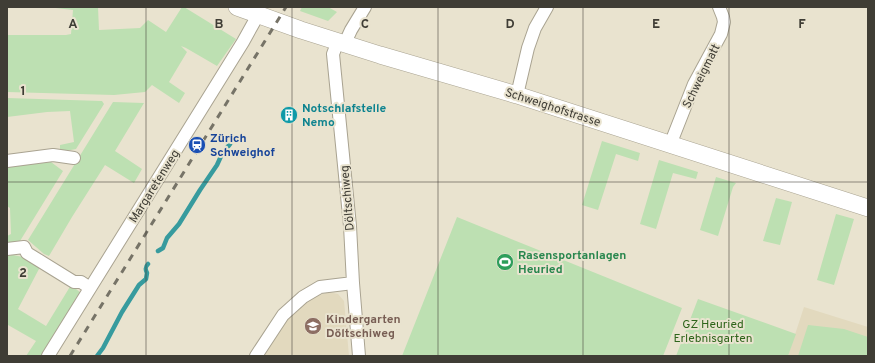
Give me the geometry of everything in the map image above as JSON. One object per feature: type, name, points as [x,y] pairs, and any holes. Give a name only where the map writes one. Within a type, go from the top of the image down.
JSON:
[{"type":"main road","name":"Schweighofstrasse","points":[[237,7],[301,30],[517,95],[868,208]]},
{"type":"street","name":"Döltschiweg","points":[[359,356],[350,226],[332,54],[351,30],[365,7]]},
{"type":"street","points":[[517,95],[528,48],[535,28],[547,7]]},
{"type":"street","name":"Schweigmatt","points":[[670,145],[694,84],[721,34],[724,22],[719,7]]},
{"type":"street","name":"Margaretenweg","points":[[48,356],[243,42],[258,15]]},
{"type":"street","points":[[7,161],[53,155],[74,158]]},
{"type":"street","points":[[7,249],[24,247],[27,254],[74,282],[81,282],[90,288]]},
{"type":"street","points":[[256,356],[283,315],[304,297],[320,287],[353,283]]},
{"type":"shaded area","name":"Kindergarten Döltschiweg","points":[[329,292],[338,294],[344,301],[349,356],[261,356],[281,324],[300,306],[317,296]]},
{"type":"shaded area","points":[[804,307],[868,327],[868,356],[788,356]]},
{"type":"green space","points":[[47,7],[98,7],[99,30],[140,28],[148,20],[166,32],[182,7],[184,7],[236,39],[217,66],[181,46],[187,52],[169,82],[185,93],[179,103],[152,85],[145,92],[114,95],[7,92],[7,35],[71,34],[73,10]]},
{"type":"green space","points":[[302,7],[328,7],[337,12],[328,21],[300,11]]},
{"type":"green space","points":[[7,98],[102,101],[104,104],[76,149],[60,152],[60,145],[74,142],[70,111],[7,117]]},
{"type":"green space","points":[[113,102],[144,103],[115,151],[142,169],[134,183],[105,165],[49,256],[44,254],[28,240]]},
{"type":"green space","points":[[602,141],[640,153],[638,161],[616,154],[598,210],[582,205]]},
{"type":"green space","points":[[659,160],[698,172],[696,179],[673,173],[656,229],[640,224]]},
{"type":"green space","points":[[51,162],[63,171],[20,241],[7,244],[7,236],[11,234],[10,208],[7,206],[7,167]]},
{"type":"green space","points":[[716,177],[736,183],[733,187],[718,236],[700,230]]},
{"type":"green space","points":[[776,198],[792,202],[780,245],[763,241]]},
{"type":"green space","points":[[836,214],[854,219],[834,285],[817,280]]},
{"type":"green space","name":"Rasensportanlagen Heuried","points":[[457,217],[682,308],[663,356],[402,356]]},
{"type":"green space","points":[[13,255],[28,258],[40,267],[18,309],[46,326],[71,285],[81,293],[42,356],[26,356],[36,341],[8,325],[7,327],[7,256]]},
{"type":"green space","name":"GZ Heuried Erlebnisgarten","points":[[698,299],[796,334],[788,356],[676,356]]},
{"type":"green space","points":[[808,325],[844,329],[868,337],[868,356],[798,356]]},
{"type":"waterway","points":[[158,251],[163,248],[167,238],[179,224],[217,165],[222,154],[230,144]]},
{"type":"waterway","points":[[97,356],[139,285],[146,279],[146,266],[148,264]]},
{"type":"railway","points":[[70,356],[286,7]]},
{"type":"place","name":"Notschlafstelle Nemo","points":[[289,115]]},
{"type":"place","name":"Zürich Schweighof","points":[[197,145]]},
{"type":"place","name":"Rasensportanlagen Heuried","points":[[505,262]]},
{"type":"place","name":"Kindergarten Döltschiweg","points":[[313,326]]}]
